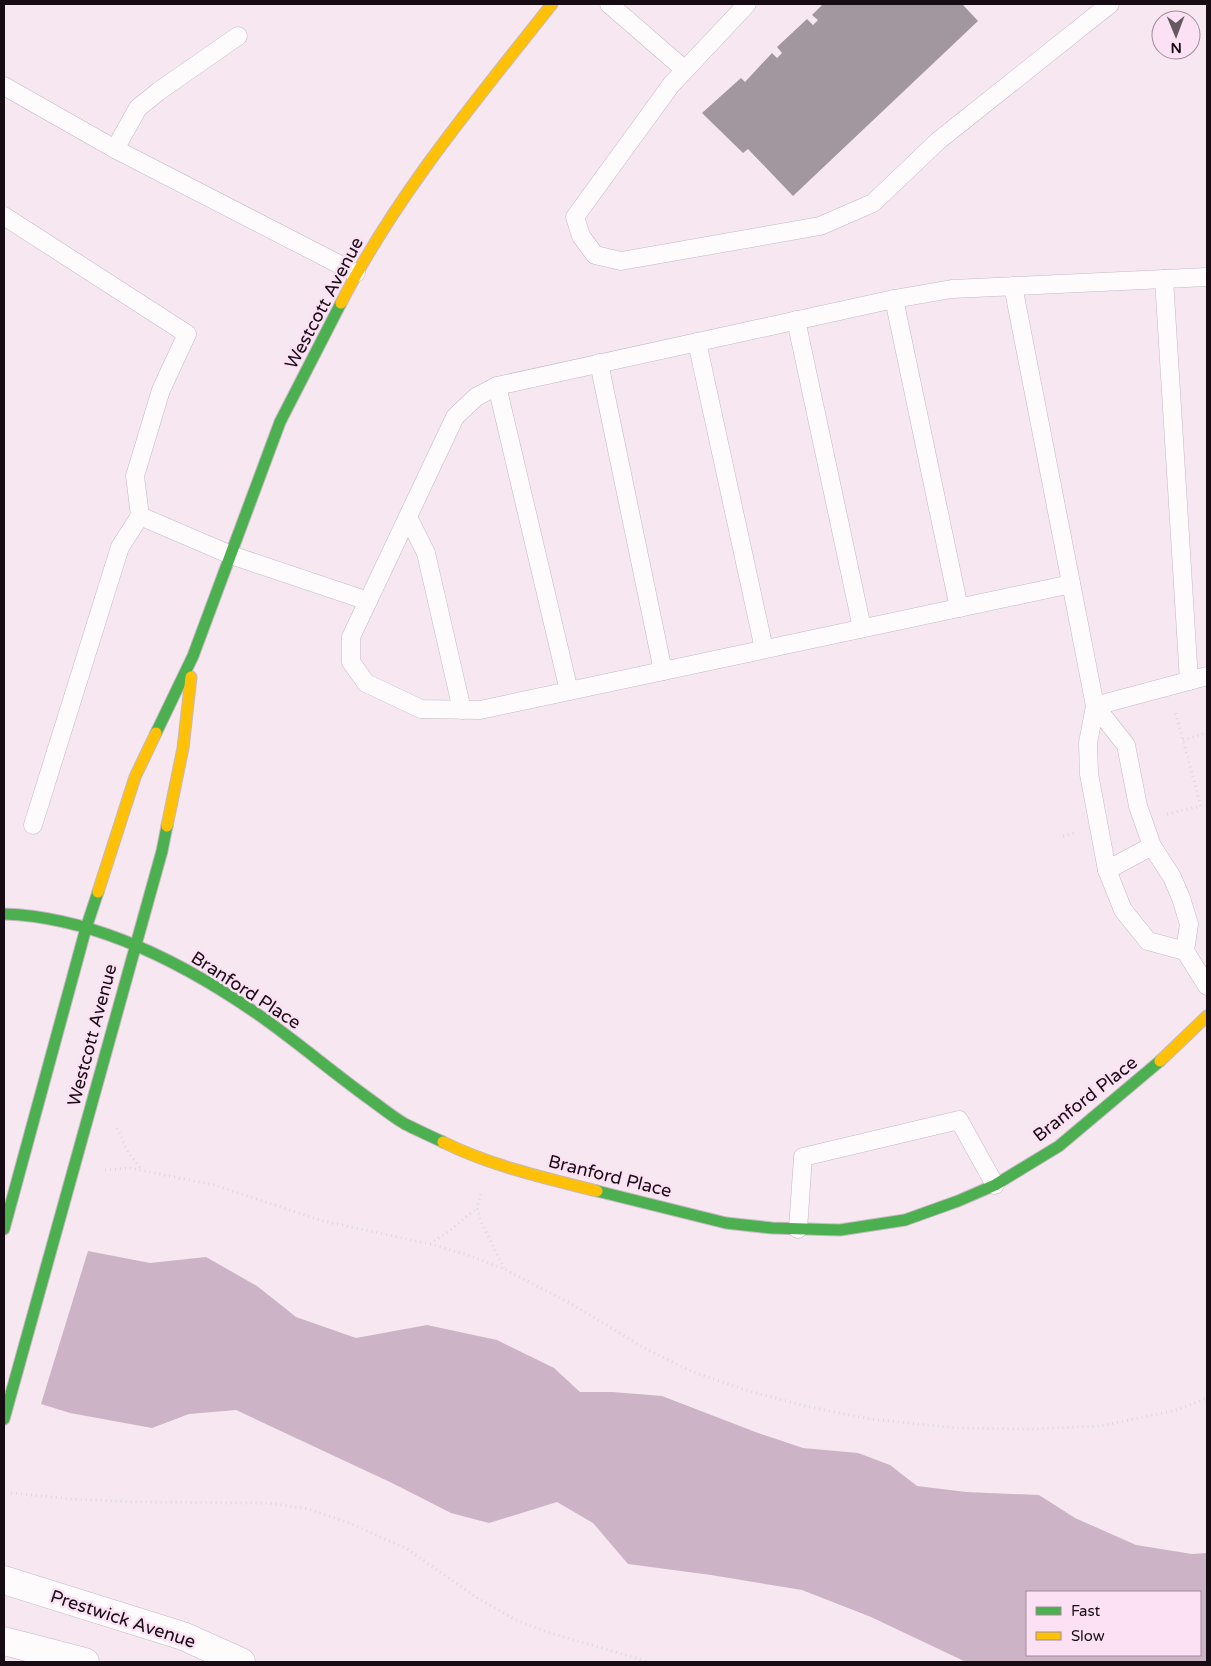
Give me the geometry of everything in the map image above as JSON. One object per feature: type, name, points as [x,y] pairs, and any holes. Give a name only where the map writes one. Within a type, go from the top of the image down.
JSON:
[{"type":"street","name":"Westcott Avenue","points":[[4,1229],[86,928],[135,776],[193,656],[280,422],[356,273],[430,158],[552,4]]},
{"type":"street","name":"Westcott Avenue","points":[[4,1419],[162,851],[182,758],[193,656]]},
{"type":"street","name":"Branford Place","points":[[4,914],[31,915],[86,928],[135,945],[202,978],[256,1013],[342,1079],[404,1123],[461,1151],[543,1178],[726,1223],[772,1228],[840,1230],[904,1220],[995,1185],[1059,1146],[1156,1066],[1207,1016]]},
{"type":"street","name":"Prestwick Avenue","points":[[4,1580],[183,1636],[241,1662]]},
{"type":"street","points":[[4,1641],[85,1662]]},
{"type":"lane","points":[[609,4],[685,70]]},
{"type":"lane","points":[[747,4],[671,85],[575,217],[581,236],[596,254],[621,261],[820,226],[873,203],[938,141],[1110,4]]},
{"type":"lane","points":[[115,149],[138,108],[159,91],[238,36]]},
{"type":"lane","points":[[4,86],[115,149],[356,273]]},
{"type":"lane","points":[[4,216],[187,334],[161,390],[135,476],[140,516],[120,547],[33,825]]},
{"type":"lane","points":[[1071,584],[480,710],[421,709],[366,683],[351,662],[351,637],[455,416],[476,396],[497,386],[894,299],[952,289],[1207,277]]},
{"type":"lane","points":[[1164,280],[1189,681]]},
{"type":"lane","points":[[1013,286],[1095,706],[1088,742],[1090,774],[1107,870],[1123,910],[1148,941],[1185,951]]},
{"type":"lane","points":[[894,299],[959,608]]},
{"type":"lane","points":[[796,320],[862,628]]},
{"type":"lane","points":[[697,342],[764,649]]},
{"type":"lane","points":[[599,363],[663,671]]},
{"type":"lane","points":[[497,386],[569,691]]},
{"type":"lane","points":[[140,516],[231,555],[368,601]]},
{"type":"lane","points":[[408,517],[426,553],[462,710]]},
{"type":"lane","points":[[1095,706],[1207,676]]},
{"type":"lane","points":[[1095,706],[1126,744],[1138,806],[1152,846],[1172,877],[1189,924],[1185,951],[1207,986]]},
{"type":"lane","points":[[1107,870],[1152,846]]},
{"type":"lane","points":[[798,1229],[802,1157],[959,1120],[995,1185]]},
{"type":"path","points":[[1168,687],[1201,806]]},
{"type":"path","points":[[1183,740],[1207,733]]},
{"type":"path","points":[[117,1126],[128,1152],[142,1170]]},
{"type":"path","points":[[99,1171],[129,1168],[214,1185],[323,1221],[430,1244],[471,1256],[504,1269],[570,1303],[646,1349],[694,1372],[749,1392],[805,1406],[870,1419],[957,1428],[1032,1429],[1100,1426],[1177,1410],[1207,1398]]},
{"type":"path","points":[[480,1194],[477,1208],[482,1224],[490,1244],[504,1269]]},
{"type":"path","points":[[430,1244],[477,1208]]},
{"type":"path","points":[[11,1493],[71,1499],[138,1502],[269,1503],[308,1509],[347,1522],[407,1549],[479,1599],[516,1620],[547,1632],[646,1662]]},
{"type":"shaded area","points":[[88,1251],[150,1263],[206,1257],[257,1286],[296,1317],[356,1338],[427,1325],[497,1340],[554,1368],[580,1392],[612,1392],[662,1396],[803,1448],[858,1453],[890,1465],[917,1486],[966,1492],[1039,1495],[1075,1518],[1136,1545],[1192,1554],[1207,1553],[1207,1662],[966,1662],[871,1617],[802,1590],[628,1564],[593,1523],[557,1502],[489,1523],[451,1513],[392,1483],[236,1410],[189,1414],[152,1428],[70,1413],[41,1404]]},
{"type":"building","points":[[823,4],[965,4],[963,5],[978,21],[793,196],[748,149],[743,153],[702,113],[741,78],[745,82],[772,53],[777,58],[782,53],[777,47],[807,19],[813,25],[818,20],[812,15]]},
{"type":"traffic: fast","points":[[156,733],[193,656],[280,422],[341,303]]},
{"type":"traffic: fast","points":[[4,1419],[162,851],[167,826]]},
{"type":"traffic: fast","points":[[4,1229],[86,928],[98,892]]},
{"type":"traffic: fast","points":[[4,914],[38,917],[104,933],[167,960],[198,976],[256,1013],[396,1118],[443,1142]]},
{"type":"traffic: fast","points":[[597,1191],[726,1223],[772,1228],[840,1230],[905,1220],[958,1201],[995,1185],[1059,1146],[1160,1061]]},
{"type":"traffic: slow","points":[[341,303],[363,263],[412,186],[467,112],[552,4]]},
{"type":"traffic: slow","points":[[167,826],[183,748],[191,677]]},
{"type":"traffic: slow","points":[[98,892],[135,777],[156,733]]},
{"type":"traffic: slow","points":[[1160,1061],[1207,1016]]},
{"type":"traffic: slow","points":[[443,1142],[499,1165],[597,1191]]}]
